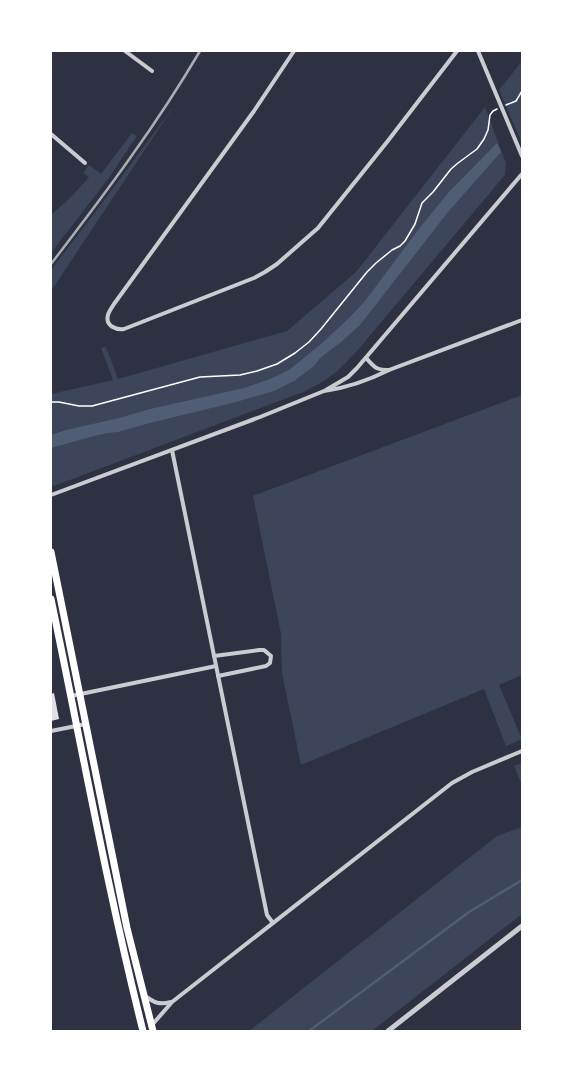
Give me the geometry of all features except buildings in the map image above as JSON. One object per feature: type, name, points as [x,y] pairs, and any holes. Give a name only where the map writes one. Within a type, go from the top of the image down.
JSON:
[{"type":"highway","points":[[51,552],[127,928],[153,1028]]},
{"type":"highway","points":[[51,598],[118,927],[143,1031]]},
{"type":"street","points":[[125,51],[152,70]]},
{"type":"street","points":[[294,51],[250,117],[114,304],[108,315],[108,322],[111,327],[116,329],[124,329],[254,278],[277,264],[318,228],[457,51]]},
{"type":"street","points":[[478,51],[522,156]]},
{"type":"street","points":[[51,134],[85,164]]},
{"type":"street","points":[[51,495],[324,391],[348,377],[366,358],[522,174]]},
{"type":"street","points":[[324,391],[363,381],[522,320]]},
{"type":"street","points":[[366,358],[379,370],[389,370]]},
{"type":"street","points":[[172,450],[267,915],[273,923]]},
{"type":"street","points":[[214,656],[259,650],[264,650],[271,656],[270,663],[266,666],[218,676]]},
{"type":"street","points":[[71,696],[216,666]]},
{"type":"street","points":[[51,731],[86,724]]},
{"type":"street","points":[[153,1028],[172,1002],[452,782],[522,751]]},
{"type":"street","points":[[388,1031],[522,926]]},
{"type":"street","points":[[145,996],[158,1004],[172,1002]]},
{"type":"path","points":[[51,402],[79,406],[92,406],[200,377],[240,375],[257,371],[277,364],[295,353],[321,330],[371,267],[405,241],[414,224],[422,203],[433,192],[451,169],[477,149],[484,139],[488,130],[490,115],[493,111],[516,101],[522,91]]},
{"type":"shaded area","points":[[522,61],[522,143],[499,90]]},
{"type":"shaded area","points":[[174,106],[51,291],[51,270]]},
{"type":"shaded area","points":[[485,107],[506,163],[505,175],[357,351],[338,370],[325,380],[303,392],[54,486],[51,485],[51,394],[113,380],[101,348],[106,347],[118,379],[287,331],[356,272]]},
{"type":"shaded area","points":[[132,133],[137,136],[108,179],[51,253],[51,215],[69,199],[89,177],[83,173],[89,165],[101,174]]},
{"type":"shaded area","points":[[497,143],[501,152],[448,212],[360,325],[320,358],[314,366],[294,381],[274,391],[236,402],[118,432],[94,436],[51,448],[51,435],[66,430],[244,388],[270,379],[289,370],[321,344],[365,301],[418,230],[448,193]]},
{"type":"shaded area","points":[[522,395],[522,675],[499,685],[522,739],[506,746],[484,689],[301,765],[282,673],[281,634],[253,496]]},
{"type":"shaded area","points":[[522,763],[522,785],[514,766]]},
{"type":"shaded area","points":[[522,827],[522,914],[372,1031],[249,1031],[497,836]]},
{"type":"waterway","points":[[309,1031],[469,912],[522,880]]},
{"type":"railway","points":[[51,264],[110,186],[166,106],[200,51]]}]
